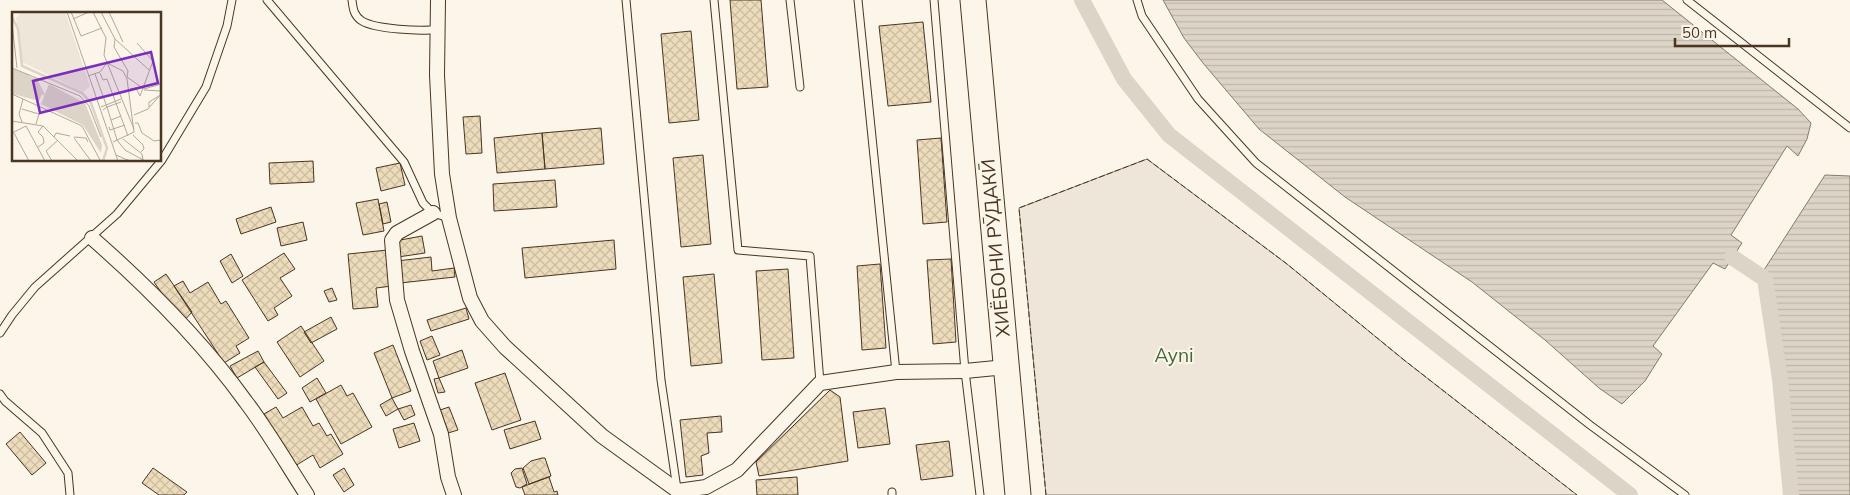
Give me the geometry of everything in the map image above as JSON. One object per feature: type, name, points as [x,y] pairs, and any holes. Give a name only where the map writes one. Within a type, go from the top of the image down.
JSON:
[{"type":"highway","name":"ХИЁБОНИ РӮДАКӢ","points":[[973,0],[1018,495]]},
{"type":"street","points":[[438,0],[437,75],[442,174],[449,218],[470,298],[482,321],[505,347],[602,436],[678,493],[706,487],[738,470],[820,383],[896,372],[965,371],[1006,368]]},
{"type":"street","points":[[433,213],[397,233],[392,240],[397,300],[440,434],[448,477],[454,495]]},
{"type":"street","points":[[92,238],[130,271],[198,341],[246,402],[306,495]]},
{"type":"lane","points":[[0,333],[35,287],[117,214],[162,160],[206,87],[227,26],[232,0]]},
{"type":"lane","points":[[268,0],[404,162],[424,203],[433,213],[449,218]]},
{"type":"lane","points":[[352,0],[354,12],[362,21],[375,25],[424,32],[438,30]]},
{"type":"lane","points":[[626,0],[661,380],[678,493]]},
{"type":"lane","points":[[714,0],[738,250],[810,256],[820,383]]},
{"type":"lane","points":[[790,0],[800,87]]},
{"type":"lane","points":[[858,0],[896,372]]},
{"type":"lane","points":[[934,0],[965,371],[980,495]]},
{"type":"lane","points":[[1137,0],[1142,16],[1198,99],[1256,163],[1590,425],[1685,495]]},
{"type":"lane","points":[[1687,0],[1850,128]]},
{"type":"lane","points":[[0,394],[5,401],[42,433],[68,473],[70,495]]},
{"type":"green space","name":"Ayni","points":[[1147,159],[1287,264],[1404,360],[1577,495],[1046,495],[1019,208]]},
{"type":"shaded area","points":[[1163,0],[1662,0],[1798,109],[1811,123],[1807,139],[1798,156],[1787,146],[1731,235],[1742,243],[1725,269],[1713,263],[1653,346],[1662,354],[1645,381],[1622,404],[1599,388],[1545,340],[1472,282],[1345,197],[1259,129],[1184,38]]},
{"type":"shaded area","points":[[1825,175],[1850,176],[1850,495],[1796,495],[1769,275],[1764,270]]},
{"type":"building","points":[[730,0],[761,0],[768,87],[737,89]]},
{"type":"building","points":[[923,22],[931,102],[888,106],[879,26]]},
{"type":"building","points":[[691,31],[699,120],[669,123],[661,34]]},
{"type":"building","points":[[480,116],[482,153],[466,154],[463,117]]},
{"type":"building","points":[[601,128],[604,164],[545,169],[542,133]]},
{"type":"building","points":[[542,133],[545,169],[497,173],[494,138]]},
{"type":"building","points":[[941,138],[947,222],[923,224],[917,140]]},
{"type":"building","points":[[703,155],[711,244],[681,247],[673,158]]},
{"type":"building","points":[[313,161],[314,182],[270,184],[269,163]]},
{"type":"building","points":[[400,163],[405,185],[381,191],[376,168]]},
{"type":"building","points":[[555,180],[557,207],[494,211],[493,184]]},
{"type":"building","points":[[378,199],[384,231],[363,235],[356,203]]},
{"type":"building","points":[[387,202],[391,222],[383,224],[379,204]]},
{"type":"building","points":[[271,207],[276,222],[241,234],[236,219]]},
{"type":"building","points":[[303,222],[307,240],[281,246],[277,228]]},
{"type":"building","points":[[422,236],[425,253],[398,257],[395,241]]},
{"type":"building","points":[[614,240],[616,269],[525,278],[522,248]]},
{"type":"building","points":[[388,250],[392,286],[376,288],[378,307],[353,309],[348,254]]},
{"type":"building","points":[[284,253],[295,269],[280,278],[292,296],[274,308],[278,315],[268,321],[242,280]]},
{"type":"building","points":[[231,254],[243,276],[232,283],[220,261]]},
{"type":"building","points":[[431,257],[432,271],[454,268],[455,277],[400,283],[397,261]]},
{"type":"building","points":[[951,259],[956,342],[933,344],[927,260]]},
{"type":"building","points":[[880,264],[886,348],[862,350],[857,266]]},
{"type":"building","points":[[788,269],[794,358],[762,360],[756,271]]},
{"type":"building","points":[[166,274],[192,312],[182,323],[154,282]]},
{"type":"building","points":[[714,274],[722,363],[691,366],[683,277]]},
{"type":"building","points":[[183,281],[190,293],[208,282],[221,304],[226,301],[249,338],[236,346],[240,353],[224,363],[174,286]]},
{"type":"building","points":[[332,288],[337,300],[329,302],[324,291]]},
{"type":"building","points":[[466,308],[469,319],[431,331],[427,320]]},
{"type":"building","points":[[331,317],[337,329],[311,343],[304,332]]},
{"type":"building","points":[[301,326],[324,361],[300,377],[277,342]]},
{"type":"building","points":[[432,336],[440,355],[427,360],[420,341]]},
{"type":"building","points":[[393,345],[411,391],[392,398],[374,353]]},
{"type":"building","points":[[462,350],[468,368],[439,378],[433,361]]},
{"type":"building","points":[[258,351],[264,362],[237,378],[230,366]]},
{"type":"building","points":[[264,362],[287,393],[278,399],[255,367]]},
{"type":"building","points":[[505,373],[521,420],[492,430],[475,383]]},
{"type":"building","points":[[317,378],[326,393],[310,402],[302,388]]},
{"type":"building","points":[[439,378],[445,392],[438,393],[434,379]]},
{"type":"building","points":[[341,385],[347,396],[353,393],[372,427],[341,444],[316,399]]},
{"type":"building","points":[[830,390],[840,397],[848,461],[759,476],[756,462]]},
{"type":"building","points":[[392,398],[398,409],[386,416],[380,405]]},
{"type":"building","points":[[411,405],[415,415],[404,420],[398,409]]},
{"type":"building","points":[[276,407],[283,418],[302,407],[313,426],[319,423],[327,436],[331,434],[343,454],[320,468],[313,455],[295,466],[264,414]]},
{"type":"building","points":[[449,407],[458,430],[448,433],[440,410]]},
{"type":"building","points":[[885,408],[890,444],[858,448],[853,412]]},
{"type":"building","points":[[721,416],[722,432],[707,433],[709,453],[701,456],[703,475],[686,477],[680,420]]},
{"type":"building","points":[[535,421],[541,439],[510,449],[504,430]]},
{"type":"building","points":[[414,423],[420,441],[399,448],[393,429]]},
{"type":"building","points":[[20,432],[46,463],[32,475],[6,444]]},
{"type":"building","points":[[949,441],[953,476],[921,480],[916,445]]},
{"type":"building","points":[[545,458],[551,476],[529,484],[523,468],[531,461]]},
{"type":"building","points":[[153,468],[187,492],[184,495],[159,495],[142,483]]},
{"type":"building","points":[[344,468],[354,485],[344,492],[333,475]]},
{"type":"building","points":[[522,468],[527,484],[520,488],[516,487],[511,473],[515,469]]},
{"type":"building","points":[[549,477],[554,492],[557,491],[558,495],[525,495],[522,487]]},
{"type":"building","points":[[797,477],[798,495],[757,495],[756,480]]},
{"type":"waterway","points":[[1082,0],[1124,79],[1169,135],[1630,495]]},
{"type":"waterway","points":[[1732,257],[1765,279],[1780,379],[1791,495]]},
{"type":"fence","points":[[1046,495],[1019,208],[1147,159],[1287,264],[1404,360],[1577,495]]}]
